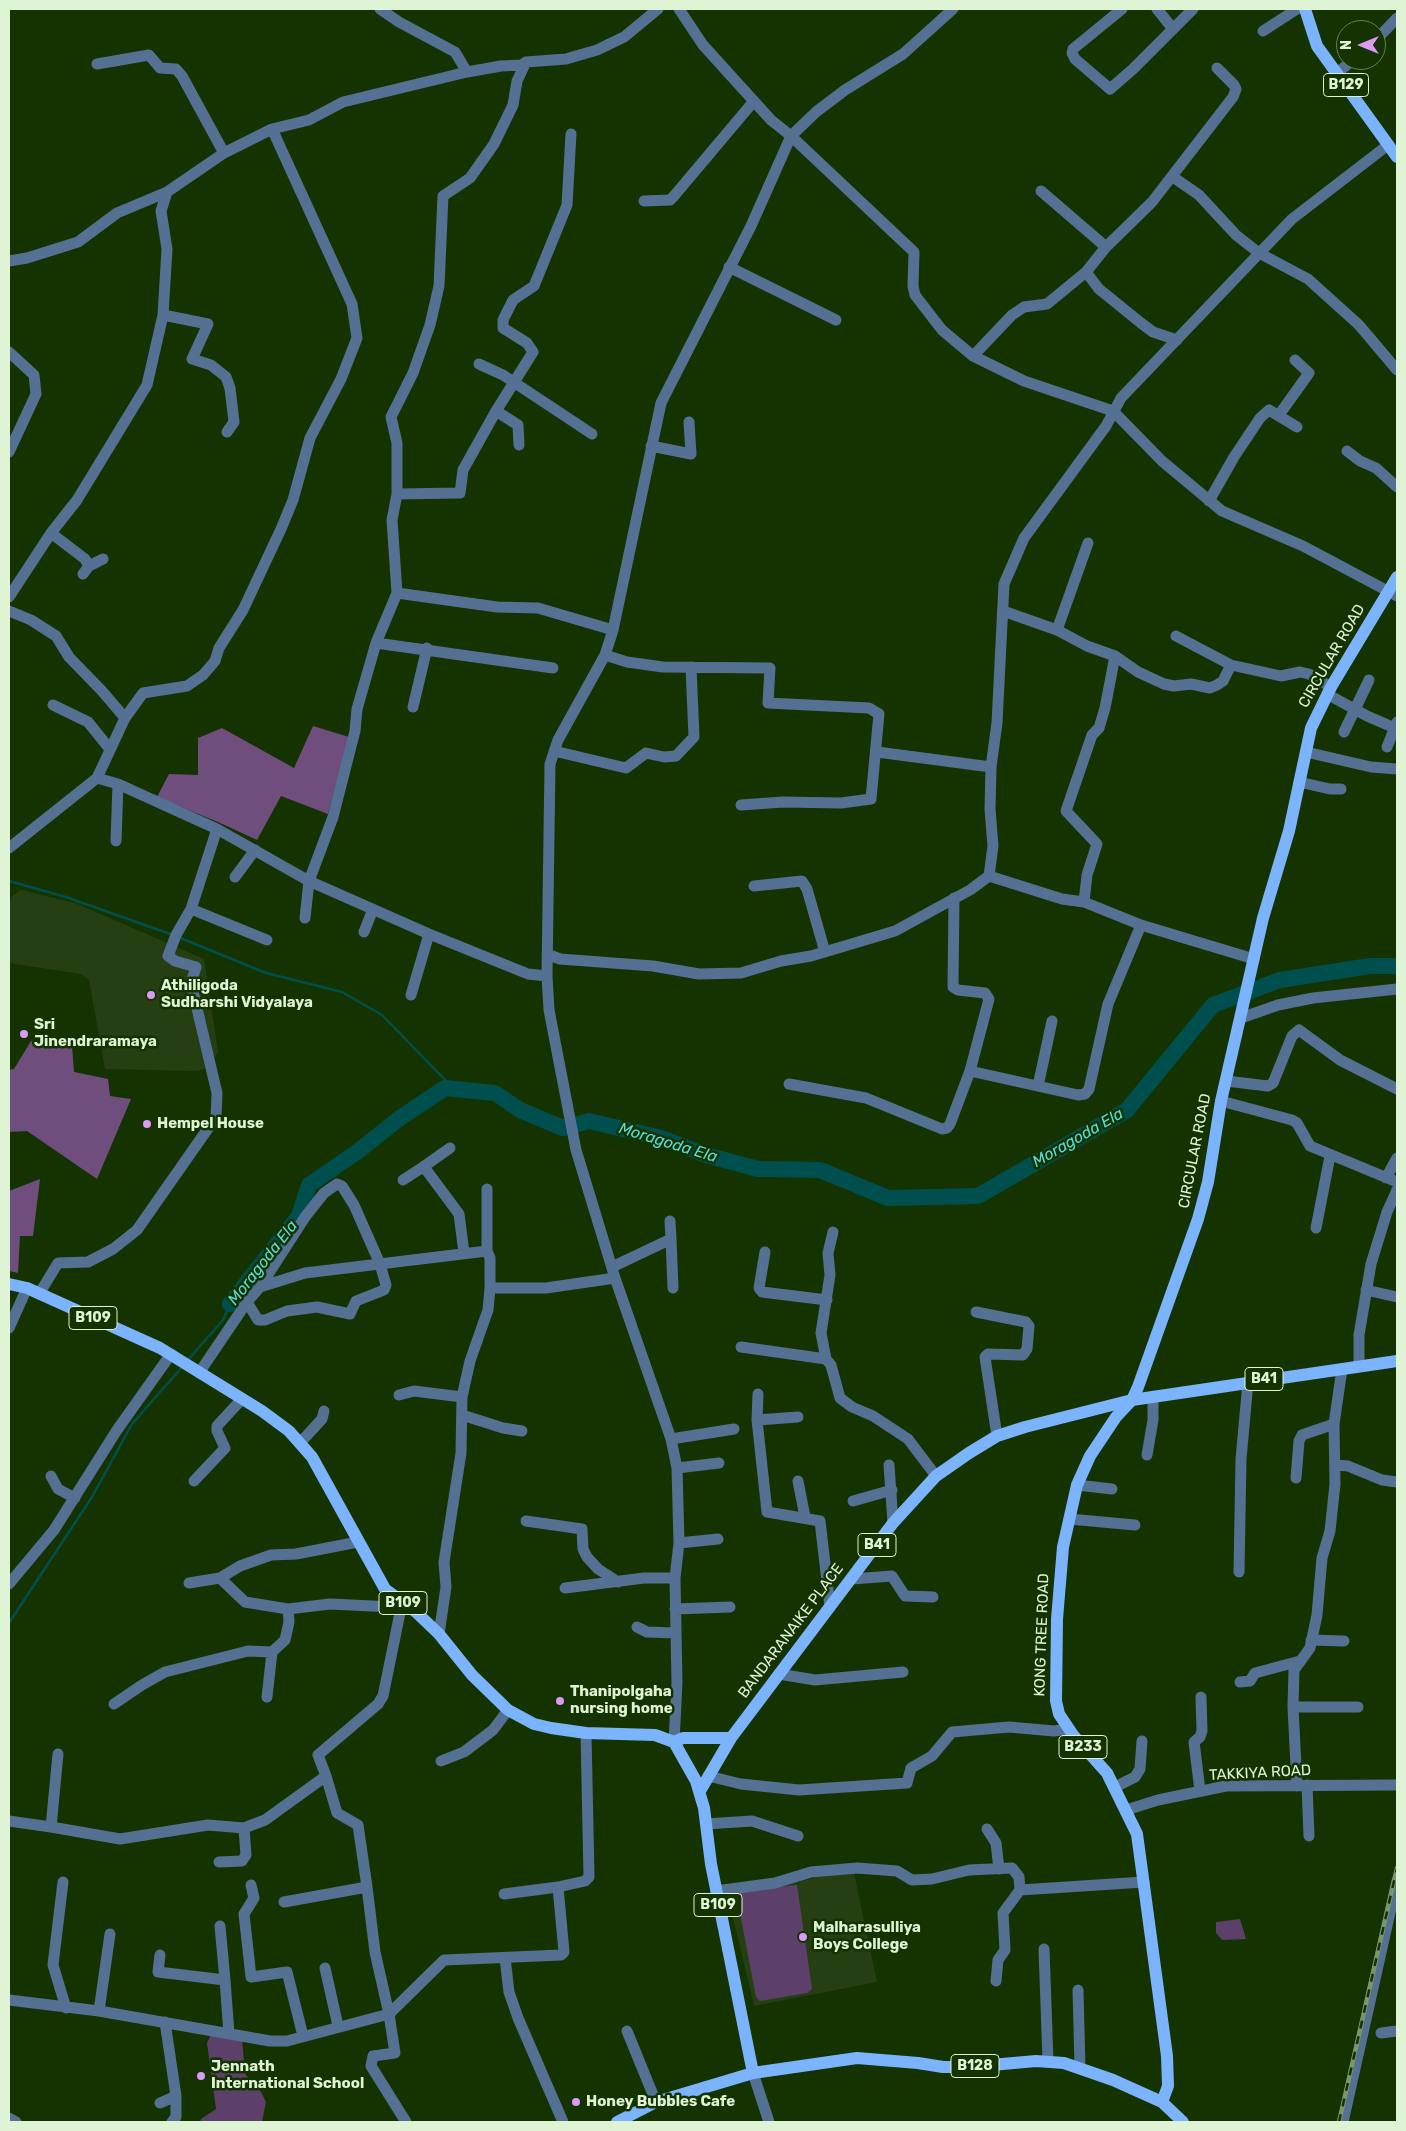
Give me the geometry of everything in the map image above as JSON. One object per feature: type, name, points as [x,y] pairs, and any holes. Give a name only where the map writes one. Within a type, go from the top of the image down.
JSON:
[{"type":"main road","name":"B129","points":[[1305,9],[1317,46],[1397,157]]},
{"type":"main road","name":"CIRCULAR ROAD","points":[[1132,1400],[1155,1343],[1198,1220],[1208,1182],[1221,1101],[1263,918],[1289,831],[1311,728],[1329,690],[1393,594],[1397,577]]},
{"type":"main road","name":"B109","points":[[9,1284],[33,1291],[173,1355],[262,1412],[300,1443],[312,1457],[332,1491],[385,1589],[439,1634],[477,1680],[508,1710],[534,1724],[586,1732],[655,1735],[674,1742],[700,1790],[716,1891],[753,2073]]},
{"type":"main road","name":"BANDARANAIKE PLACE","points":[[700,1790],[730,1738],[893,1524],[936,1476],[998,1436],[1024,1427],[1132,1400],[1397,1361]]},
{"type":"main road","name":"KONG TREE ROAD","points":[[1132,1400],[1116,1417],[1090,1456],[1077,1485],[1062,1547],[1054,1686],[1059,1714],[1069,1729],[1107,1773],[1115,1786],[1136,1834],[1167,2056],[1168,2086],[1162,2102]]},
{"type":"main road","points":[[674,1742],[683,1738],[730,1738]]},
{"type":"main road","name":"B128","points":[[617,2122],[656,2102],[753,2073],[856,2058],[943,2067],[1048,2061],[1080,2067],[1162,2102],[1183,2122]]},
{"type":"street","points":[[380,9],[399,22],[455,52],[468,72]]},
{"type":"street","points":[[9,261],[27,258],[78,242],[117,213],[167,192],[224,153],[272,129],[309,120],[343,102],[468,72],[501,66],[522,65],[526,62],[566,59],[597,50],[624,37],[658,9]]},
{"type":"street","points":[[679,9],[704,45],[770,120],[791,136],[914,252],[913,286],[915,295],[942,330],[973,356],[1024,381],[1113,411],[1162,461],[1222,512],[1302,546],[1393,594]]},
{"type":"street","points":[[674,1742],[677,1683],[675,1578],[679,1543],[677,1468],[671,1439],[615,1278],[576,1150],[549,1010],[547,954],[550,764],[575,706],[605,655],[613,630],[661,404],[772,182],[791,136],[816,112],[844,90],[903,54],[953,9]]},
{"type":"street","points":[[1122,9],[1073,49],[1072,53],[1074,59],[1110,89],[1192,9]]},
{"type":"street","points":[[1156,9],[1173,28]]},
{"type":"street","points":[[1263,31],[1297,9]]},
{"type":"street","points":[[1386,30],[1397,18]]},
{"type":"street","points":[[97,64],[149,55],[160,68],[176,69],[182,76],[224,153]]},
{"type":"street","points":[[305,918],[309,881],[333,817],[354,732],[357,709],[376,643],[397,593],[392,520],[397,494],[397,442],[392,417],[413,373],[430,325],[437,293],[443,196],[470,178],[494,144],[513,105],[518,81],[526,62]]},
{"type":"street","points":[[973,356],[1012,315],[1024,307],[1047,304],[1086,272],[1106,247],[1152,202],[1229,104],[1235,93],[1234,86],[1217,68]]},
{"type":"street","points":[[1337,73],[1341,70]]},
{"type":"street","points":[[644,201],[670,200],[754,100]]},
{"type":"street","points":[[9,848],[98,778],[124,718],[143,693],[187,686],[203,675],[215,661],[219,648],[243,610],[281,529],[293,500],[310,438],[340,379],[357,338],[352,304],[272,129]]},
{"type":"street","points":[[397,494],[460,493],[463,470],[496,411],[533,352],[527,343],[503,328],[503,320],[513,300],[534,286],[566,205],[571,134]]},
{"type":"street","points":[[989,876],[993,846],[990,809],[991,767],[997,723],[1004,584],[1024,538],[1106,426],[1121,398],[1259,252],[1312,202],[1388,145]]},
{"type":"street","points":[[1173,177],[1198,195],[1236,234],[1259,252],[1308,279],[1359,325],[1397,370]]},
{"type":"street","points":[[1041,191],[1106,247]]},
{"type":"street","points":[[9,598],[51,533],[77,500],[147,385],[164,315],[167,249],[161,211],[167,192]]},
{"type":"street","points":[[730,267],[836,320]]},
{"type":"street","points":[[1086,272],[1099,289],[1153,332],[1177,340]]},
{"type":"street","points":[[164,315],[208,324],[192,359],[211,365],[226,377],[230,388],[234,422],[227,432]]},
{"type":"street","points":[[9,352],[34,374],[36,394],[9,452]]},
{"type":"street","points":[[1279,415],[1309,373],[1295,360]]},
{"type":"street","points":[[479,364],[503,375],[592,434]]},
{"type":"street","points":[[1209,501],[1234,457],[1260,418],[1269,410],[1298,427]]},
{"type":"street","points":[[496,411],[518,425],[519,446]]},
{"type":"street","points":[[651,446],[691,454],[689,422]]},
{"type":"street","points":[[1347,451],[1360,461],[1376,468],[1397,487]]},
{"type":"street","points":[[51,533],[85,559],[86,570],[103,559]]},
{"type":"street","points":[[1058,630],[1088,543]]},
{"type":"street","points":[[397,593],[497,607],[538,608],[613,630]]},
{"type":"street","points":[[9,611],[31,620],[56,636],[69,657],[102,691],[124,718]]},
{"type":"street","points":[[1003,611],[1058,630],[1087,646],[1115,656],[1138,672],[1174,686],[1191,684],[1210,688],[1223,681],[1231,666]]},
{"type":"street","points":[[1176,636],[1231,666],[1281,676],[1300,672],[1310,674],[1355,710],[1397,726],[1387,748]]},
{"type":"street","points":[[376,643],[427,648],[552,668]]},
{"type":"street","points":[[413,707],[427,648]]},
{"type":"street","points":[[605,655],[627,662],[663,667],[770,668],[768,703],[869,708],[879,714],[877,752],[874,761],[871,799],[841,803],[784,802],[742,806]]},
{"type":"street","points":[[1084,902],[1087,875],[1097,844],[1066,811],[1092,735],[1099,728],[1105,708],[1115,656]]},
{"type":"street","points":[[554,751],[626,768],[646,753],[664,757],[676,756],[694,737],[691,666]]},
{"type":"street","points":[[1344,732],[1369,680]]},
{"type":"street","points":[[53,706],[88,722],[110,748]]},
{"type":"street","points":[[877,752],[991,767]]},
{"type":"street","points":[[1306,752],[1371,767],[1397,769]]},
{"type":"street","points":[[98,778],[118,784],[217,829],[309,881],[428,934],[528,974],[547,976]]},
{"type":"street","points":[[1299,782],[1330,789],[1341,789]]},
{"type":"street","points":[[116,841],[118,784]]},
{"type":"street","points":[[9,1328],[33,1291],[58,1262],[88,1262],[113,1249],[138,1230],[216,1117],[216,1093],[191,983],[196,967],[168,956],[176,935],[191,909],[217,829]]},
{"type":"street","points":[[235,877],[255,850]]},
{"type":"street","points":[[547,954],[560,959],[653,966],[699,974],[741,973],[825,952],[895,931],[989,876],[1062,899],[1084,902],[1141,925],[1254,959]]},
{"type":"street","points":[[754,886],[802,881],[807,889],[825,952]]},
{"type":"street","points":[[789,1084],[866,1098],[942,1129],[947,1128],[970,1071],[989,999],[984,993],[958,990],[953,987],[954,898]]},
{"type":"street","points":[[191,909],[266,940]]},
{"type":"street","points":[[364,932],[373,909]]},
{"type":"street","points":[[970,1071],[1078,1095],[1085,1094],[1089,1089],[1108,1004],[1141,925]]},
{"type":"street","points":[[411,995],[428,934]]},
{"type":"street","points":[[1241,1020],[1278,1005],[1313,998],[1397,989]]},
{"type":"street","points":[[1038,1086],[1052,1021]]},
{"type":"street","points":[[1226,1082],[1268,1086],[1273,1083],[1292,1036],[1299,1030],[1340,1060],[1397,1089]]},
{"type":"street","points":[[1221,1101],[1297,1122],[1310,1146],[1330,1156],[1340,1158],[1392,1180],[1397,1158]]},
{"type":"street","points":[[402,1180],[450,1148]]},
{"type":"street","points":[[1316,1228],[1330,1156]]},
{"type":"street","points":[[423,1167],[459,1214],[464,1253]]},
{"type":"street","points":[[196,1371],[247,1302],[260,1287],[305,1217],[324,1193],[337,1184],[342,1186],[354,1206],[380,1264],[386,1285],[384,1290],[356,1301],[350,1314],[317,1307],[287,1311],[265,1320],[258,1320],[247,1302]]},
{"type":"street","points":[[439,1634],[446,1587],[444,1562],[461,1453],[462,1397],[470,1361],[486,1317],[490,1288],[490,1258],[487,1251],[487,1190]]},
{"type":"street","points":[[1359,1366],[1359,1335],[1366,1290],[1374,1253],[1397,1190]]},
{"type":"street","points":[[670,1220],[673,1288]]},
{"type":"street","points":[[833,1232],[828,1253],[830,1275],[827,1300],[821,1325],[826,1359],[831,1365],[840,1398],[852,1407],[873,1416],[908,1439],[936,1476]]},
{"type":"street","points":[[612,1267],[671,1239]]},
{"type":"street","points":[[260,1287],[305,1274],[487,1251]]},
{"type":"street","points":[[765,1252],[759,1288],[762,1292],[827,1300]]},
{"type":"street","points":[[490,1288],[546,1288],[615,1278]]},
{"type":"street","points":[[1366,1290],[1397,1297]]},
{"type":"street","points":[[976,1312],[1026,1322],[1029,1326],[1027,1349],[1023,1355],[988,1354],[984,1357],[998,1436]]},
{"type":"street","points":[[741,1347],[826,1359]]},
{"type":"street","points":[[9,1584],[54,1530],[117,1430],[173,1355]]},
{"type":"street","points":[[1309,1836],[1293,1707],[1294,1670],[1310,1648],[1317,1615],[1322,1558],[1331,1521],[1335,1465],[1334,1424],[1342,1369]]},
{"type":"street","points":[[1239,1572],[1240,1477],[1248,1382]]},
{"type":"street","points":[[399,1395],[414,1391],[462,1397]]},
{"type":"street","points":[[758,1394],[757,1420],[767,1512],[820,1521],[830,1607]]},
{"type":"street","points":[[1147,1454],[1153,1420],[1153,1397]]},
{"type":"street","points":[[194,1481],[225,1448],[217,1426],[241,1400]]},
{"type":"street","points":[[300,1443],[322,1419],[324,1411]]},
{"type":"street","points":[[462,1415],[503,1428],[522,1431]]},
{"type":"street","points":[[757,1420],[798,1417]]},
{"type":"street","points":[[1296,1478],[1299,1441],[1302,1435],[1334,1424]]},
{"type":"street","points":[[671,1439],[734,1430]]},
{"type":"street","points":[[677,1468],[718,1463]]},
{"type":"street","points":[[889,1465],[893,1524]]},
{"type":"street","points":[[1335,1465],[1348,1466],[1382,1480],[1397,1482]]},
{"type":"street","points":[[51,1476],[58,1489],[75,1498]]},
{"type":"street","points":[[798,1482],[805,1517]]},
{"type":"street","points":[[1077,1485],[1112,1489]]},
{"type":"street","points":[[853,1501],[892,1490]]},
{"type":"street","points":[[1069,1519],[1134,1524]]},
{"type":"street","points":[[526,1521],[582,1529],[583,1550],[587,1557],[598,1569],[618,1582]]},
{"type":"street","points":[[679,1543],[718,1539]]},
{"type":"street","points":[[189,1583],[220,1578],[240,1566],[271,1555],[296,1554],[358,1542]]},
{"type":"street","points":[[852,1579],[892,1576],[901,1593],[905,1596],[933,1597]]},
{"type":"street","points":[[220,1578],[245,1602],[288,1608],[330,1604],[393,1606],[402,1603],[383,1696],[378,1704],[318,1755],[337,1813],[358,1825],[375,1952],[389,2014],[395,2053],[373,2056],[371,2066],[406,2122]]},
{"type":"street","points":[[565,1588],[644,1578],[675,1578]]},
{"type":"street","points":[[267,1697],[272,1652],[285,1640],[289,1622],[288,1608]]},
{"type":"street","points":[[675,1609],[730,1608]]},
{"type":"street","points":[[637,1627],[647,1632],[675,1634]]},
{"type":"street","points":[[1311,1640],[1344,1641]]},
{"type":"street","points":[[114,1704],[165,1672],[248,1651],[272,1652]]},
{"type":"street","points":[[1240,1682],[1250,1681],[1255,1673],[1300,1661]]},
{"type":"street","points":[[779,1674],[815,1680],[903,1672]]},
{"type":"street","points":[[1200,1791],[1194,1742],[1200,1737],[1202,1731],[1201,1697]]},
{"type":"street","points":[[1293,1707],[1358,1707]]},
{"type":"street","points":[[441,1761],[464,1752],[493,1730],[508,1710]]},
{"type":"street","points":[[708,1776],[741,1784],[799,1790],[907,1783],[911,1768],[932,1756],[952,1732],[1009,1727],[1054,1731],[1069,1729]]},
{"type":"street","points":[[504,1894],[585,1881],[589,1877],[586,1732]]},
{"type":"street","points":[[1115,1786],[1135,1777],[1140,1769],[1142,1741]]},
{"type":"street","points":[[50,1827],[58,1754]]},
{"type":"street","points":[[9,1821],[120,1839],[208,1825],[244,1828],[266,1820],[326,1776]]},
{"type":"street","name":"TAKKIYA ROAD","points":[[1126,1810],[1158,1800],[1226,1786],[1397,1785]]},
{"type":"street","points":[[706,1824],[752,1821],[798,1836]]},
{"type":"street","points":[[219,1862],[242,1861],[246,1855],[244,1828]]},
{"type":"street","points":[[987,1829],[991,1832],[996,1843],[999,1869]]},
{"type":"street","points":[[716,1891],[775,1883],[811,1872],[850,1868],[896,1871],[912,1880],[932,1879],[969,1870],[1012,1868],[1019,1877],[1020,1890],[1003,1913],[1006,1945],[998,1960],[996,1981]]},
{"type":"street","points":[[1343,2122],[1397,1881]]},
{"type":"street","points":[[63,1882],[53,1965],[66,2008]]},
{"type":"street","points":[[1020,1890],[1144,1882]]},
{"type":"street","points":[[251,1886],[254,1898],[244,1914],[250,1977],[287,1972],[303,2036]]},
{"type":"street","points":[[9,2000],[165,2022],[270,2041],[287,2041],[389,2014],[444,1960],[561,1955],[564,1952],[558,1886]]},
{"type":"street","points":[[284,1902],[367,1887]]},
{"type":"street","points":[[220,1926],[229,2034]]},
{"type":"street","points":[[99,2012],[110,1934]]},
{"type":"street","points":[[1044,1949],[1048,2061]]},
{"type":"street","points":[[160,1954],[158,1972],[225,1980]]},
{"type":"street","points":[[506,1958],[509,1992],[518,2018],[563,2122]]},
{"type":"street","points":[[325,1968],[338,2026]]},
{"type":"street","points":[[1078,1990],[1080,2067]]},
{"type":"street","points":[[165,2022],[176,2096],[176,2117],[172,2122]]},
{"type":"street","points":[[627,2031],[656,2102]]},
{"type":"street","points":[[1381,2033],[1397,2031]]},
{"type":"street","points":[[753,2073],[769,2122]]},
{"type":"street","points":[[160,2104],[176,2096]]},
{"type":"street","points":[[9,2118],[16,2122]]},
{"type":"shaded area","points":[[313,726],[349,737],[328,814],[281,796],[257,840],[157,797],[169,774],[198,775],[198,738],[222,728],[294,768]]},
{"type":"shaded area","name":"Athiligoda Sudharshi Vidyalaya","points":[[21,890],[75,903],[204,959],[218,1052],[207,1068],[197,1071],[105,1069],[89,980],[81,974],[9,963],[9,909],[11,897]]},
{"type":"shaded area","points":[[53,1037],[72,1046],[74,1072],[108,1079],[110,1096],[131,1099],[97,1179],[27,1131],[9,1132],[9,1070],[14,1069],[31,1041]]},
{"type":"shaded area","points":[[40,1179],[33,1236],[20,1236],[18,1273],[9,1271],[9,1191]]},
{"type":"shaded area","name":"Malharasulliya Boys College","points":[[853,1868],[877,1982],[754,2006],[727,1892],[798,1882]]},
{"type":"shaded area","points":[[797,1885],[812,1989],[807,1993],[760,2001],[756,1997],[736,1892]]},
{"type":"shaded area","points":[[1240,1919],[1246,1939],[1222,1940],[1216,1933],[1216,1922]]},
{"type":"shaded area","points":[[212,2032],[242,2038],[245,2074],[261,2092],[266,2102],[262,2122],[200,2122],[201,2119],[216,2109],[207,2043]]},
{"type":"waterway","points":[[9,881],[66,897],[173,935]]},
{"type":"waterway","points":[[178,937],[266,973],[342,992],[382,1015],[454,1089]]},
{"type":"waterway","name":"Moragoda Ela","points":[[230,1304],[299,1216],[309,1185],[357,1152],[400,1118],[445,1088],[495,1093],[520,1110],[563,1128],[589,1121],[661,1138],[706,1155],[758,1169],[820,1170],[888,1198],[978,1196],[1127,1110],[1213,1005],[1280,980],[1370,966],[1397,966]]},
{"type":"waterway","name":"Moragoda Ela","points":[[188,1360],[223,1320],[230,1304]]},
{"type":"waterway","name":"Moragoda Ela","points":[[9,1623],[92,1497],[132,1424],[183,1366]]},
{"type":"railway","points":[[1339,2122],[1397,1868]]},
{"type":"place","name":"Athiligoda Sudharshi Vidyalaya","points":[[151,995]]},
{"type":"place","name":"Sri Jinendraramaya","points":[[24,1034]]},
{"type":"place","name":"Hempel House","points":[[147,1124]]},
{"type":"place","name":"Thanipolgaha nursing home","points":[[560,1701]]},
{"type":"place","name":"Malharasulliya Boys College","points":[[803,1937]]},
{"type":"place","name":"Jennath International School","points":[[201,2076]]},
{"type":"place","name":"Honey Bubbles Cafe","points":[[576,2102]]}]
